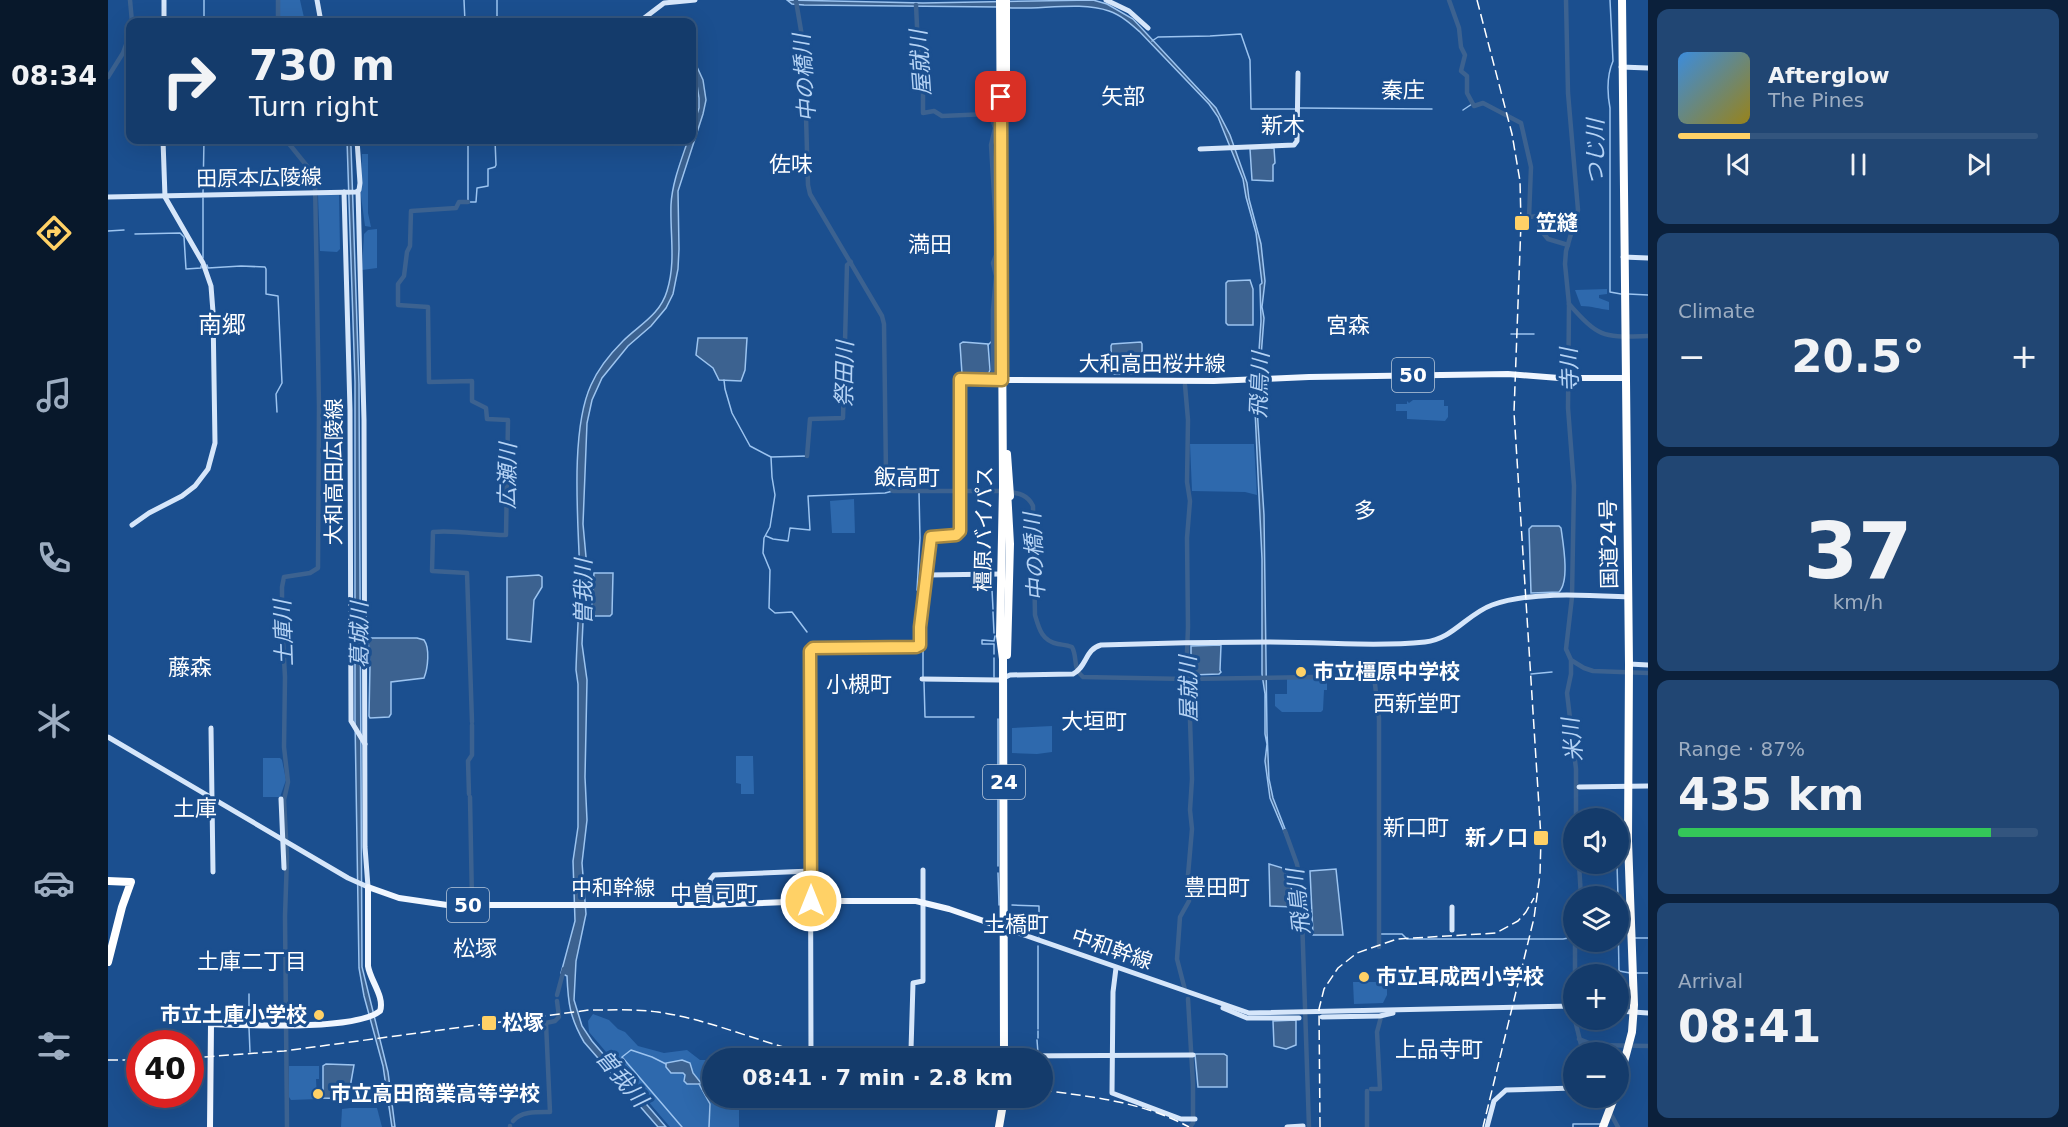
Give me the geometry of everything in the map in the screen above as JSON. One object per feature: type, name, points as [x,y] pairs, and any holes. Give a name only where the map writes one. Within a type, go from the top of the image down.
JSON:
[{"type":"highway","name":"橿原バイパス","points":[[1003,0],[1005,491],[1010,574],[1005,677]]},
{"type":"highway","points":[[1003,0],[1004,440]]},
{"type":"highway","name":"国道24号","points":[[1622,0],[1629,665],[1628,841],[1633,1014],[1629,1045]]},
{"type":"highway","name":"橿原バイパス","points":[[1004,380],[1008,392],[1008,424],[1000,574],[1000,636],[1005,677],[1006,1048]]},
{"type":"highway","name":"24","points":[[1004,440],[1012,537],[1012,586],[1008,641]]},
{"type":"highway","name":"24","points":[[1000,636],[998,588],[1004,440]]},
{"type":"highway","points":[[108,881],[130,882],[108,962]]},
{"type":"highway","points":[[1001,1127],[1004,1108]]},
{"type":"highway","points":[[1603,1127],[1610,1108]]},
{"type":"main road","name":"大和高田桜井線","points":[[1004,380],[1263,380],[1309,377],[1508,374],[1575,379],[1625,378]]},
{"type":"main road","name":"中和幹線","points":[[365,888],[399,902],[433,907],[923,904],[949,909],[1006,930]]},
{"type":"main road","points":[[210,1127],[211,1024],[286,1025],[348,1022],[376,1014],[382,1007],[368,966],[365,888]]},
{"type":"main road","name":"中和幹線","points":[[595,906],[698,909],[811,903]]},
{"type":"street","points":[[164,0],[164,18]]},
{"type":"street","points":[[317,0],[320,18]]},
{"type":"street","points":[[644,18],[664,3],[695,0]]},
{"type":"street","points":[[1106,0],[1129,11],[1148,28]]},
{"type":"street","points":[[1622,67],[1648,68]]},
{"type":"street","points":[[1200,149],[1292,146],[1296,143],[1298,73]]},
{"type":"street","points":[[132,525],[154,509],[195,486],[208,469],[215,445],[211,286],[203,263],[165,197],[163,144]]},
{"type":"street","points":[[357,144],[360,183],[357,192]]},
{"type":"street","name":"大和高田広陵線","points":[[345,192],[351,410],[352,725],[365,744]]},
{"type":"street","name":"田原本広陵線","points":[[108,197],[357,192]]},
{"type":"street","name":"大和高田広陵線","points":[[357,192],[364,420],[365,888]]},
{"type":"street","points":[[1623,257],[1648,258]]},
{"type":"street","points":[[812,1048],[810,651],[813,648],[919,646],[931,537],[959,533],[960,379],[1004,380]]},
{"type":"street","points":[[927,575],[1010,574]]},
{"type":"street","points":[[922,679],[1078,672],[1090,651],[1098,646],[1260,642],[1337,644],[1424,642],[1445,637],[1483,609],[1506,601],[1563,596],[1628,597]]},
{"type":"street","points":[[1629,665],[1648,664]]},
{"type":"street","points":[[211,728],[213,872]]},
{"type":"street","name":"中和幹線","points":[[108,739],[365,888]]},
{"type":"street","points":[[1579,786],[1648,786]]},
{"type":"street","points":[[281,799],[286,843],[284,868]]},
{"type":"street","points":[[911,1048],[913,983],[923,981],[923,870]]},
{"type":"street","points":[[711,905],[710,880],[714,875],[811,871]]},
{"type":"street","points":[[1452,907],[1452,930]]},
{"type":"street","name":"中和幹線","points":[[1006,930],[1226,1008],[1249,1013],[1280,1015],[1563,1007]]},
{"type":"street","points":[[1116,969],[1112,1056],[1113,1095],[1181,1119],[1193,1119]]},
{"type":"street","points":[[1226,1008],[1247,1018],[1313,1014]]},
{"type":"street","points":[[1323,1014],[1380,1016],[1393,1012]]},
{"type":"street","points":[[1629,1014],[1648,1014]]},
{"type":"street","points":[[1053,1057],[1193,1055]]},
{"type":"street","points":[[1487,1127],[1494,1101],[1506,1090],[1563,1088]]},
{"type":"street","points":[[1287,1127],[1303,1126]]},
{"type":"shaded area","points":[[279,0],[300,0],[304,18],[280,18]]},
{"type":"shaded area","points":[[362,154],[368,154],[368,213],[371,227],[365,226],[361,196]]},
{"type":"shaded area","points":[[318,195],[339,195],[340,249],[337,252],[320,251]]},
{"type":"shaded area","points":[[377,229],[377,268],[362,270],[364,234],[368,230]]},
{"type":"shaded area","points":[[1607,289],[1607,294],[1599,295],[1599,298],[1609,302],[1609,310],[1581,306],[1575,290]]},
{"type":"shaded area","points":[[1413,400],[1444,400],[1444,406],[1448,406],[1448,417],[1445,421],[1407,419],[1407,411],[1396,411],[1396,404],[1407,404],[1407,401],[1409,403]]},
{"type":"shaded area","points":[[1190,444],[1254,444],[1257,495],[1245,492],[1192,491]]},
{"type":"shaded area","points":[[854,499],[855,533],[832,533],[830,501]]},
{"type":"shaded area","points":[[1287,679],[1327,679],[1323,710],[1321,712],[1282,712],[1275,706],[1275,694],[1287,694]]},
{"type":"shaded area","points":[[1052,726],[1052,752],[1012,753],[1012,728]]},
{"type":"shaded area","points":[[736,756],[753,756],[754,794],[741,794],[741,784],[736,783]]},
{"type":"shaded area","points":[[263,758],[282,760],[286,780],[280,797],[263,797]]},
{"type":"shaded area","points":[[1380,979],[1387,979],[1387,995],[1383,1003],[1354,1004],[1353,982],[1380,982]]},
{"type":"shaded area","points":[[593,1014],[609,1020],[638,1046],[664,1053],[687,1050],[702,1060],[702,1108],[739,1108],[739,1127],[670,1127],[589,1032],[588,1021]]},
{"type":"shaded area","points":[[289,1066],[319,1066],[319,1079],[316,1079],[317,1099],[291,1100],[289,1097]]},
{"type":"shaded area","points":[[377,1108],[382,1127],[341,1127],[342,1109]]},
{"type":"water","points":[[787,0],[923,3],[1093,0],[1107,4],[1133,19],[1216,108],[1230,135],[1247,183],[1261,244],[1265,281],[1257,408],[1264,515],[1267,732],[1269,779],[1286,836],[1270,798],[1265,761],[1267,744],[1262,674],[1262,559],[1255,410],[1261,321],[1260,285],[1262,283],[1256,233],[1243,179],[1218,117],[1209,104],[1140,32],[1122,17],[1109,11],[1083,6],[1011,8],[804,5],[792,4]]},
{"type":"water","points":[[696,65],[703,80],[706,100],[696,136],[696,117],[699,98]]},
{"type":"water","name":"葛城川","points":[[347,144],[351,144],[351,147],[359,384],[362,967],[388,1072],[395,1127],[392,1127],[383,1066],[364,996],[359,968],[355,719],[355,382]]},
{"type":"water","name":"曽我川","points":[[687,144],[693,144],[678,191],[679,249],[673,294],[666,308],[651,326],[628,346],[602,378],[592,400],[587,423],[583,524],[586,557],[582,644],[587,680],[585,777],[587,820],[582,863],[586,914],[576,961],[574,1000],[582,1026],[592,1041],[666,1127],[658,1127],[584,1042],[571,1010],[567,976],[561,973],[575,921],[573,861],[578,827],[578,684],[576,670],[580,581],[577,467],[581,422],[591,385],[601,367],[623,341],[654,313],[664,299],[670,280],[671,205],[677,172]]},
{"type":"water","points":[[1274,148],[1273,181],[1252,180],[1250,149]]},
{"type":"water","points":[[1250,280],[1253,289],[1253,325],[1228,325],[1226,323],[1226,283]]},
{"type":"water","points":[[698,338],[747,338],[745,370],[741,381],[719,380],[713,368],[696,355]]},
{"type":"water","points":[[963,342],[988,344],[990,370],[988,375],[962,374],[960,344]]},
{"type":"water","points":[[1141,342],[1142,373],[1114,374],[1112,372],[1112,344]]},
{"type":"water","points":[[1532,526],[1559,526],[1561,528],[1565,571],[1559,592],[1531,593],[1529,529]]},
{"type":"water","points":[[594,573],[613,573],[612,614],[610,616],[591,616]]},
{"type":"water","points":[[539,575],[542,577],[542,587],[534,600],[531,642],[507,639],[507,577]]},
{"type":"water","points":[[370,638],[417,638],[424,640],[427,648],[424,678],[391,682],[391,714],[389,717],[370,718],[369,716],[368,640]]},
{"type":"water","points":[[1221,645],[1221,672],[1219,674],[1191,675],[1191,646]]},
{"type":"water","points":[[1269,864],[1286,869],[1286,874],[1290,874],[1293,907],[1270,906]]},
{"type":"water","points":[[1336,869],[1343,935],[1313,935],[1310,871]]},
{"type":"water","points":[[1296,1020],[1296,1045],[1286,1049],[1274,1046],[1273,1021]]},
{"type":"water","points":[[1195,1054],[1224,1054],[1227,1056],[1227,1087],[1198,1087]]},
{"type":"water","points":[[682,1060],[690,1063],[700,1084],[687,1084],[683,1073],[671,1073],[666,1067],[666,1063]]},
{"type":"water","points":[[326,1064],[354,1065],[348,1099],[323,1098],[323,1066]]},
{"type":"waterway","points":[[130,0],[132,18]]},
{"type":"waterway","points":[[204,0],[204,18]]},
{"type":"waterway","name":"土庫川","points":[[278,0],[278,18]]},
{"type":"waterway","name":"広瀬川","points":[[464,0],[465,18]]},
{"type":"waterway","name":"広瀬川","points":[[497,0],[497,18]]},
{"type":"waterway","points":[[1449,0],[1465,55],[1461,71],[1467,76],[1467,93],[1474,106],[1483,103],[1521,123],[1531,167],[1529,217],[1538,216],[1540,229],[1548,239],[1568,245]]},
{"type":"waterway","name":"寺川","points":[[1566,0],[1568,93],[1578,210],[1566,251],[1565,264],[1569,304],[1568,408],[1574,486],[1572,597],[1566,649],[1571,660],[1593,671],[1648,673]]},
{"type":"waterway","name":"つじ川","points":[[1610,0],[1613,61],[1608,84],[1610,292],[1621,294]]},
{"type":"waterway","name":"中の橋川","points":[[796,1],[804,48],[810,194],[882,316],[884,324],[886,474],[889,487],[893,491],[1004,491],[1021,494],[1028,498],[1033,506],[1036,620],[1042,634],[1048,640],[1072,647],[1077,670],[1083,677],[1186,679],[1374,676],[1379,718],[1379,947]]},
{"type":"waterway","name":"屋就川","points":[[916,5],[919,68],[923,70],[923,113],[934,111],[942,116],[988,114],[991,115],[995,128],[991,145],[996,227],[996,255],[993,263],[996,276],[993,310],[993,377],[995,377]]},
{"type":"waterway","points":[[1152,41],[1158,37],[1241,34],[1250,60],[1251,109],[1295,109]]},
{"type":"waterway","points":[[108,77],[126,45]]},
{"type":"waterway","points":[[1463,110],[1472,104]]},
{"type":"waterway","points":[[1300,108],[1432,109]]},
{"type":"waterway","points":[[203,193],[204,144]]},
{"type":"waterway","name":"土庫川","points":[[287,1127],[285,916],[287,857],[284,800],[288,782],[284,747],[285,677],[282,587],[284,577],[310,573],[318,568],[319,406],[315,182],[311,171],[289,144]]},
{"type":"waterway","name":"広瀬川","points":[[468,144],[468,202],[476,202],[477,188],[488,186],[488,169],[496,165],[495,144]]},
{"type":"waterway","points":[[203,198],[203,258]]},
{"type":"waterway","name":"広瀬川","points":[[468,202],[459,202],[456,208],[411,211],[410,246],[404,276],[398,284],[398,305],[428,307],[429,382],[472,381],[472,401],[486,408],[487,419],[508,420],[506,535],[433,532],[432,571],[467,573],[472,722]]},
{"type":"waterway","points":[[108,231],[124,230]]},
{"type":"waterway","points":[[135,234],[180,233],[184,237],[186,269],[201,268],[201,266]]},
{"type":"waterway","name":"祭田川","points":[[807,456],[810,419],[843,418],[847,265],[851,262]]},
{"type":"waterway","points":[[207,265],[208,268],[241,266],[265,267],[266,269],[266,294],[278,296],[282,383],[276,394],[277,412]]},
{"type":"waterway","name":"つじ川","points":[[1628,294],[1648,295]]},
{"type":"waterway","points":[[1569,304],[1588,324],[1603,334],[1648,336]]},
{"type":"waterway","points":[[1511,334],[1534,334]]},
{"type":"waterway","name":"屋就川","points":[[988,345],[994,339]]},
{"type":"waterway","points":[[724,380],[732,413],[750,446],[771,457],[807,456]]},
{"type":"waterway","name":"屋就川","points":[[1185,385],[1188,420],[1187,482],[1190,501],[1187,538],[1186,679],[1190,720],[1192,829],[1188,875],[1189,901],[1180,917],[1177,959],[1185,990]]},
{"type":"waterway","points":[[771,457],[775,495],[770,527],[764,538],[763,553],[770,570],[769,608],[775,613],[792,612],[807,632]]},
{"type":"waterway","points":[[766,536],[788,541],[790,528],[810,530],[808,496],[893,491]]},
{"type":"waterway","points":[[919,492],[920,538],[917,590],[922,593]]},
{"type":"waterway","points":[[992,590],[993,609]]},
{"type":"waterway","points":[[993,612],[994,633]]},
{"type":"waterway","points":[[923,624],[923,634]]},
{"type":"waterway","points":[[994,654],[994,644],[982,644],[982,640],[994,641],[995,636]]},
{"type":"waterway","points":[[923,641],[923,678]]},
{"type":"waterway","points":[[994,658],[994,677]]},
{"type":"waterway","name":"米川","points":[[1571,661],[1567,693],[1576,769],[1576,808]]},
{"type":"waterway","points":[[1531,674],[1552,672]]},
{"type":"waterway","points":[[924,682],[925,717],[974,717]]},
{"type":"waterway","points":[[998,719],[998,866]]},
{"type":"waterway","name":"広瀬川","points":[[469,794],[468,761],[472,755],[472,725]]},
{"type":"waterway","name":"広瀬川","points":[[470,797],[472,902]]},
{"type":"waterway","name":"飛鳥川","points":[[1285,831],[1297,864],[1301,887],[1309,1127]]},
{"type":"waterway","points":[[998,873],[999,905]]},
{"type":"waterway","name":"米川","points":[[1580,874],[1580,886]]},
{"type":"waterway","points":[[1617,874],[1618,886]]},
{"type":"waterway","points":[[1012,905],[1039,906],[1039,937]]},
{"type":"waterway","points":[[1380,934],[1402,934],[1407,939],[1563,939]]},
{"type":"waterway","points":[[1634,938],[1648,938]]},
{"type":"waterway","points":[[1038,946],[1038,1029]]},
{"type":"waterway","name":"米川","points":[[1575,952],[1575,964]]},
{"type":"waterway","points":[[1619,952],[1619,971],[1630,973]]},
{"type":"waterway","points":[[557,995],[564,969]]},
{"type":"waterway","points":[[1637,973],[1648,973]]},
{"type":"waterway","points":[[249,994],[249,1023]]},
{"type":"waterway","name":"屋就川","points":[[1188,999],[1193,1084],[1193,1123],[1190,1127]]},
{"type":"waterway","points":[[513,1121],[525,1114],[550,1112],[546,1023],[555,1021],[559,1017],[557,1001]]},
{"type":"waterway","name":"中の橋川","points":[[1371,1089],[1380,1089],[1377,1032],[1381,1017]]},
{"type":"waterway","points":[[249,1028],[250,1052]]},
{"type":"waterway","name":"米川","points":[[1577,1030],[1580,1042]]},
{"type":"waterway","points":[[1038,1031],[1038,1038]]},
{"type":"waterway","points":[[1579,1039],[1594,1045],[1648,1046]]},
{"type":"waterway","points":[[1037,1040],[1038,1048]]},
{"type":"waterway","name":"曽我川","points":[[666,1064],[631,1050],[622,1057],[682,1127]]},
{"type":"waterway","name":"曽我川","points":[[611,1066],[622,1058]]},
{"type":"waterway","points":[[699,1084],[710,1104],[709,1127]]},
{"type":"waterway","name":"中の橋川","points":[[1367,1091],[1367,1127]]},
{"type":"waterway","name":"米川","points":[[1608,1108],[1618,1127]]},
{"type":"waterway","points":[[1573,1127],[1573,1124],[1601,1124]]},
{"type":"railway","points":[[1477,0],[1512,134],[1520,181],[1521,223],[1514,412],[1541,838],[1540,874],[1534,918],[1483,1127]]},
{"type":"railway","points":[[1320,1127],[1319,1009],[1324,989],[1338,968],[1357,953],[1397,939],[1496,933],[1518,921],[1534,898]]},
{"type":"railway","points":[[204,1057],[284,1051],[589,1010],[649,1011],[681,1016],[786,1048]]},
{"type":"railway","points":[[108,1060],[126,1060]]},
{"type":"railway","points":[[1053,1092],[1136,1106],[1189,1127]]},
{"type":"place","name":"笠縫","points":[[1522,223]]},
{"type":"place","name":"市立橿原中学校","points":[[1301,672]]},
{"type":"place","name":"新ノ口","points":[[1541,838]]},
{"type":"place","name":"市立耳成西小学校","points":[[1364,977]]},
{"type":"place","name":"市立土庫小学校","points":[[319,1015]]},
{"type":"place","name":"松塚","points":[[489,1023]]},
{"type":"place","name":"市立高田商業高等学校","points":[[318,1094]]},
{"type":"district","name":"秦庄","points":[[1403,90]]},
{"type":"district","name":"矢部","points":[[1123,96]]},
{"type":"district","name":"新木","points":[[1283,125]]},
{"type":"district","name":"佐味","points":[[791,164]]},
{"type":"district","name":"満田","points":[[930,244]]},
{"type":"district","name":"南郷","points":[[222,325]]},
{"type":"district","name":"宮森","points":[[1348,325]]},
{"type":"district","name":"飯高町","points":[[907,477]]},
{"type":"district","name":"多","points":[[1365,510]]},
{"type":"district","name":"藤森","points":[[190,667]]},
{"type":"district","name":"小槻町","points":[[859,684]]},
{"type":"district","name":"西新堂町","points":[[1417,703]]},
{"type":"district","name":"大垣町","points":[[1094,721]]},
{"type":"district","name":"土庫","points":[[195,808]]},
{"type":"district","name":"新口町","points":[[1416,827]]},
{"type":"district","name":"豊田町","points":[[1217,887]]},
{"type":"district","name":"中曽司町","points":[[714,893]]},
{"type":"district","name":"土橋町","points":[[1016,924]]},
{"type":"district","name":"松塚","points":[[475,948]]},
{"type":"district","name":"土庫二丁目","points":[[252,961]]},
{"type":"district","name":"上品寺町","points":[[1439,1049]]},
{"type":"route","points":[[811,901],[810,651],[813,648],[916,647],[920,645],[922,606],[931,537],[956,535],[960,531],[960,379],[1002,380],[1001,97]]}]
